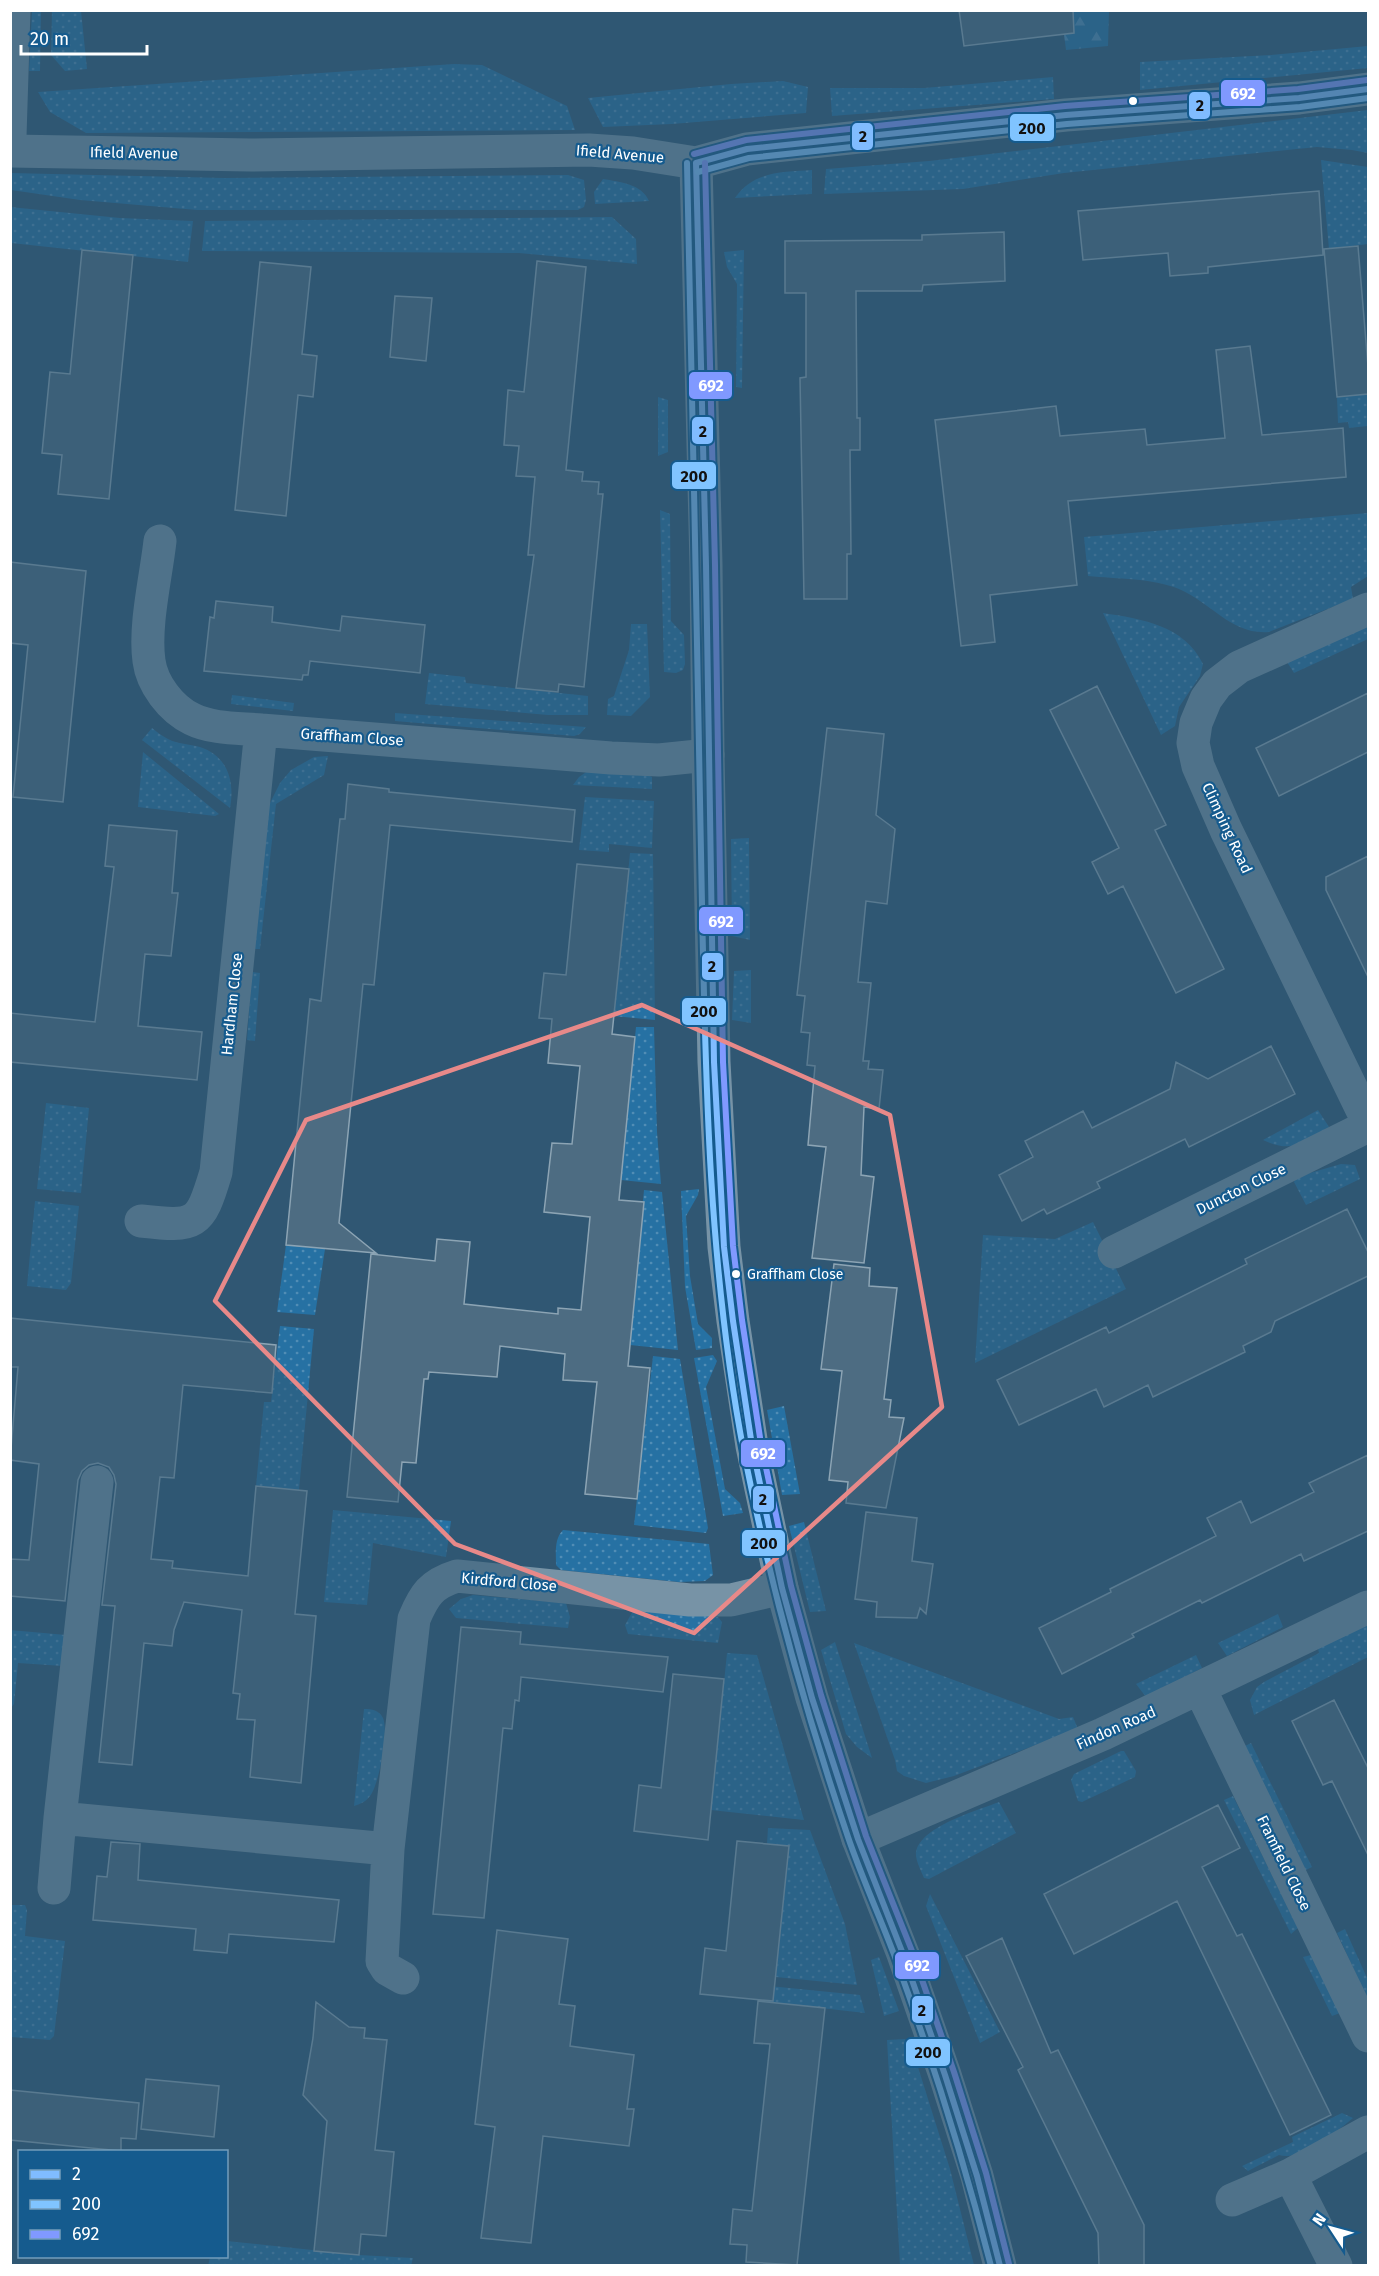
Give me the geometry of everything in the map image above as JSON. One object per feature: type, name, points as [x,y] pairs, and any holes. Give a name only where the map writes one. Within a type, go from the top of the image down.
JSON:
[{"type":"street","points":[[10,136],[14,10]]},
{"type":"street","name":"Ifield Avenue","points":[[10,151],[251,155],[589,150],[633,153],[696,163],[747,149],[1066,114],[1299,98],[1368,89]]},
{"type":"street","points":[[696,163],[706,565],[714,1062],[724,1247],[733,1321],[752,1446],[782,1588],[812,1698],[858,1839],[903,1954],[945,2075],[977,2176],[1000,2265]]},
{"type":"street","name":"Graffham Close","points":[[160,541],[148,640],[149,664],[158,686],[174,706],[192,719],[215,725],[261,730],[611,758],[659,760],[708,755]]},
{"type":"street","name":"Climping Road","points":[[1368,609],[1239,667],[1217,684],[1206,699],[1196,723],[1192,743],[1198,766],[1226,830],[1368,1124]]},
{"type":"street","name":"Hardham Close","points":[[141,1221],[176,1225],[190,1222],[197,1216],[208,1199],[216,1172],[261,730]]},
{"type":"street","name":"Duncton Close","points":[[1114,1252],[1368,1124]]},
{"type":"street","points":[[54,1888],[97,1482]]},
{"type":"street","name":"Kirdford Close","points":[[403,1978],[387,1970],[382,1960],[388,1849],[414,1619],[423,1598],[440,1581],[457,1576],[690,1600],[731,1600],[782,1588]]},
{"type":"street","name":"Findon Road","points":[[858,1839],[984,1786],[1200,1689],[1368,1607]]},
{"type":"street","name":"Framfield Close","points":[[1200,1689],[1368,2036]]},
{"type":"street","points":[[60,1818],[388,1849]]},
{"type":"street","points":[[1232,2200],[1290,2175],[1368,2132]]},
{"type":"street","points":[[1290,2175],[1336,2265]]},
{"type":"highlighted area","points":[[642,1005],[890,1115],[942,1407],[694,1633],[455,1544],[215,1301],[306,1120]]},
{"type":"green space","points":[[32,11],[41,11],[40,71],[29,71]]},
{"type":"green space","points":[[52,11],[81,11],[87,69],[65,71],[51,55]]},
{"type":"green space","points":[[1061,11],[1109,11],[1108,46],[1066,50]]},
{"type":"green space","points":[[1368,46],[1368,68],[1140,90],[1140,62],[1271,55]]},
{"type":"green space","points":[[454,64],[482,65],[567,106],[575,130],[86,133],[50,112],[38,92]]},
{"type":"green space","points":[[1053,77],[1054,99],[832,116],[830,88],[924,88]]},
{"type":"green space","points":[[783,81],[808,87],[806,113],[603,127],[588,98],[731,84]]},
{"type":"green space","points":[[1368,110],[1368,153],[1317,147],[1064,173],[963,189],[824,194],[826,169],[929,161]]},
{"type":"green space","points":[[1321,160],[1368,167],[1368,244],[1329,249]]},
{"type":"green space","points":[[812,170],[812,194],[735,198],[742,189],[760,178],[780,173]]},
{"type":"green space","points":[[10,173],[224,178],[568,175],[584,180],[586,200],[584,207],[578,210],[197,210],[80,200],[11,190]]},
{"type":"green space","points":[[603,179],[636,187],[646,195],[649,201],[595,204],[594,192]]},
{"type":"green space","points":[[10,207],[120,218],[193,221],[188,262],[11,243]]},
{"type":"green space","points":[[612,217],[636,239],[637,264],[519,253],[202,251],[205,221]]},
{"type":"green space","points":[[744,250],[742,388],[736,387],[737,284],[727,267],[724,252]]},
{"type":"green space","points":[[1368,394],[1368,426],[1349,428],[1348,422],[1338,423],[1337,397]]},
{"type":"green space","points":[[658,397],[668,400],[668,452],[658,456]]},
{"type":"green space","points":[[660,510],[670,514],[671,621],[684,635],[685,664],[683,670],[676,673],[664,672]]},
{"type":"green space","points":[[1368,513],[1368,576],[1351,587],[1353,599],[1269,632],[1244,629],[1191,595],[1169,585],[1088,576],[1084,537]]},
{"type":"green space","points":[[1103,613],[1147,621],[1173,632],[1185,640],[1203,664],[1200,676],[1179,707],[1175,726],[1161,735]]},
{"type":"green space","points":[[631,624],[647,624],[650,697],[631,716],[607,715],[608,699],[614,696],[629,650]]},
{"type":"green space","points":[[1368,624],[1368,639],[1294,673],[1287,662]]},
{"type":"green space","points":[[429,673],[465,677],[466,683],[588,696],[588,715],[548,715],[425,704]]},
{"type":"green space","points":[[232,695],[294,703],[293,711],[231,704]]},
{"type":"green space","points":[[395,713],[586,727],[580,734],[574,736],[395,721]]},
{"type":"green space","points":[[152,728],[168,739],[210,751],[223,763],[230,780],[230,808],[142,740]]},
{"type":"green space","points":[[143,752],[219,814],[215,816],[138,807]]},
{"type":"green space","points":[[328,756],[324,775],[276,804],[260,949],[254,949],[268,807],[280,783],[291,770],[314,757]]},
{"type":"green space","points":[[592,768],[639,771],[652,777],[652,789],[573,785],[579,777]]},
{"type":"green space","points":[[585,797],[654,801],[652,848],[609,844],[609,852],[579,850]]},
{"type":"green space","points":[[749,838],[750,940],[732,936],[731,839]]},
{"type":"green space","points":[[630,853],[653,854],[655,1020],[614,1016]]},
{"type":"green space","points":[[751,970],[751,1023],[732,1020],[734,971]]},
{"type":"green space","points":[[252,972],[260,973],[255,1041],[247,1040]]},
{"type":"green space","points":[[636,1027],[654,1027],[661,1184],[621,1180]]},
{"type":"green space","points":[[46,1103],[89,1108],[81,1193],[37,1189]]},
{"type":"green space","points":[[1318,1110],[1329,1127],[1324,1135],[1294,1146],[1280,1146],[1263,1140]]},
{"type":"green space","points":[[1341,1164],[1355,1165],[1360,1179],[1306,1205],[1294,1182],[1296,1177]]},
{"type":"green space","points":[[699,1189],[686,1216],[690,1276],[698,1324],[712,1338],[712,1348],[696,1350],[685,1287],[681,1191]]},
{"type":"green space","points":[[644,1190],[662,1192],[678,1350],[630,1345]]},
{"type":"green space","points":[[35,1201],[79,1206],[71,1283],[66,1290],[27,1286]]},
{"type":"green space","points":[[1093,1222],[1126,1289],[975,1363],[983,1235],[1055,1239]]},
{"type":"green space","points":[[286,1245],[325,1249],[315,1315],[277,1312]]},
{"type":"green space","points":[[280,1326],[314,1329],[299,1490],[256,1486],[264,1402],[271,1402]]},
{"type":"green space","points":[[713,1355],[717,1361],[706,1387],[725,1489],[740,1503],[743,1513],[723,1516],[694,1358]]},
{"type":"green space","points":[[653,1356],[680,1359],[708,1528],[706,1533],[634,1525]]},
{"type":"green space","points":[[784,1406],[800,1494],[782,1495],[767,1410]]},
{"type":"green space","points":[[333,1510],[451,1521],[446,1557],[373,1543],[367,1605],[324,1602]]},
{"type":"green space","points":[[804,1522],[826,1611],[810,1612],[789,1526]]},
{"type":"green space","points":[[563,1530],[709,1544],[713,1575],[705,1581],[679,1582],[561,1570],[556,1565],[556,1551],[558,1538]]},
{"type":"green space","points":[[473,1595],[566,1603],[570,1617],[568,1628],[456,1618],[449,1609],[461,1599]]},
{"type":"green space","points":[[634,1609],[718,1617],[722,1622],[718,1643],[628,1634],[625,1625]]},
{"type":"green space","points":[[1278,1614],[1283,1627],[1227,1656],[1218,1643]]},
{"type":"green space","points":[[1368,1619],[1368,1657],[1254,1715],[1250,1700],[1257,1687],[1319,1653],[1317,1644]]},
{"type":"green space","points":[[10,1630],[66,1635],[63,1666],[18,1663],[14,1704],[11,1708]]},
{"type":"green space","points":[[835,1642],[872,1758],[857,1747],[846,1734],[821,1650]]},
{"type":"green space","points":[[854,1643],[1059,1719],[1073,1717],[1078,1729],[954,1776],[926,1783],[904,1776],[897,1771]]},
{"type":"green space","points":[[727,1653],[757,1655],[804,1820],[711,1810]]},
{"type":"green space","points":[[1196,1655],[1202,1668],[1146,1697],[1136,1684]]},
{"type":"green space","points":[[364,1709],[375,1710],[383,1718],[384,1745],[380,1770],[373,1790],[367,1800],[354,1806]]},
{"type":"green space","points":[[1251,1743],[1312,1867],[1304,1871],[1243,1747]]},
{"type":"green space","points":[[1124,1751],[1136,1771],[1135,1777],[1082,1802],[1078,1801],[1071,1780],[1074,1774]]},
{"type":"green space","points":[[1233,1796],[1298,1928],[1291,1934],[1224,1800]]},
{"type":"green space","points":[[999,1802],[1016,1833],[929,1879],[924,1878],[916,1856],[918,1846],[925,1837],[963,1815]]},
{"type":"green space","points":[[768,1828],[810,1830],[845,1924],[857,1985],[776,1977],[789,1846],[767,1844]]},
{"type":"green space","points":[[930,1894],[1000,2032],[980,2043],[926,1906]]},
{"type":"green space","points":[[10,1905],[25,1905],[27,1910],[25,1936],[65,1941],[54,2036],[50,2040],[11,2037]]},
{"type":"green space","points":[[1345,1929],[1368,1980],[1368,2000],[1337,1933]]},
{"type":"green space","points":[[1311,1955],[1340,2013],[1332,2016],[1303,1957]]},
{"type":"green space","points":[[879,1957],[899,2011],[884,2016],[871,1960]]},
{"type":"green space","points":[[769,1986],[860,1995],[865,2013],[768,2002]]},
{"type":"green space","points":[[905,2039],[912,2048],[950,2169],[974,2265],[900,2265],[887,2040]]},
{"type":"green space","points":[[1342,2113],[1353,2118],[1328,2138],[1308,2150],[1288,2156],[1279,2155],[1248,2171],[1242,2166],[1293,2142],[1292,2137]]},
{"type":"green space","points":[[228,2241],[359,2255],[413,2258],[411,2266],[208,2266],[210,2258],[228,2258]]},
{"type":"building","points":[[959,10],[1073,10],[1074,33],[964,46]]},
{"type":"building","points":[[1319,191],[1323,255],[1208,267],[1208,273],[1170,276],[1168,253],[1083,260],[1078,211]]},
{"type":"building","points":[[1004,232],[1005,281],[923,285],[922,291],[856,291],[857,418],[860,418],[860,450],[850,450],[851,554],[847,554],[847,599],[804,599],[800,378],[806,377],[806,293],[785,293],[785,241],[922,240],[922,235]]},
{"type":"building","points":[[1358,246],[1368,366],[1368,394],[1337,397],[1324,249]]},
{"type":"building","points":[[82,250],[133,255],[109,499],[58,494],[62,455],[42,453],[50,372],[70,374]]},
{"type":"building","points":[[537,261],[586,267],[566,470],[583,472],[582,481],[599,482],[598,494],[603,494],[584,687],[559,684],[558,692],[516,688],[534,555],[528,555],[535,477],[516,476],[519,446],[504,445],[508,390],[524,392]]},
{"type":"building","points":[[260,262],[311,267],[302,354],[317,356],[313,397],[298,395],[286,516],[235,510]]},
{"type":"building","points":[[395,296],[432,298],[426,361],[390,357]]},
{"type":"building","points":[[1250,346],[1262,435],[1343,428],[1346,477],[1068,501],[1077,585],[990,595],[995,642],[961,646],[935,420],[1056,406],[1060,436],[1145,429],[1147,445],[1225,438],[1216,350]]},
{"type":"building","points":[[10,562],[86,571],[63,802],[13,797],[28,645],[10,643]]},
{"type":"building","points":[[216,601],[273,607],[272,622],[340,631],[342,616],[425,625],[420,673],[310,661],[308,675],[303,675],[302,680],[204,671],[210,617],[214,618]]},
{"type":"building","points":[[1097,686],[1166,825],[1155,830],[1224,969],[1176,993],[1123,886],[1108,894],[1092,862],[1119,848],[1050,710]]},
{"type":"building","points":[[1368,693],[1368,752],[1279,796],[1256,748]]},
{"type":"building","points":[[827,728],[884,734],[876,815],[895,829],[887,904],[866,901],[858,982],[871,983],[863,1061],[869,1061],[868,1069],[883,1070],[879,1109],[864,1107],[861,1175],[874,1177],[864,1263],[812,1258],[826,1147],[808,1145],[815,1066],[807,1065],[810,1033],[801,1032],[805,996],[797,995]]},
{"type":"building","points":[[348,784],[389,789],[389,792],[575,810],[572,842],[390,825],[374,985],[363,984],[339,1223],[376,1253],[286,1245],[310,999],[321,1001],[340,819],[345,819]]},
{"type":"building","points":[[109,825],[177,831],[172,893],[178,893],[171,956],[145,954],[138,1026],[202,1032],[197,1080],[10,1062],[10,1013],[95,1022],[114,867],[105,866]]},
{"type":"building","points":[[1368,856],[1368,977],[1326,890],[1326,877]]},
{"type":"building","points":[[577,864],[629,869],[612,1034],[635,1037],[619,1200],[644,1202],[628,1366],[650,1368],[637,1499],[585,1494],[597,1382],[563,1380],[565,1354],[500,1346],[497,1377],[429,1372],[428,1379],[424,1379],[416,1463],[402,1462],[398,1502],[347,1497],[371,1254],[435,1261],[437,1239],[470,1242],[464,1304],[558,1314],[558,1308],[581,1310],[590,1217],[544,1212],[552,1143],[572,1144],[580,1066],[548,1063],[552,1019],[539,1018],[544,973],[566,975]]},
{"type":"building","points":[[1271,1046],[1295,1094],[1189,1147],[1185,1139],[1097,1182],[1100,1188],[1047,1214],[1044,1209],[1022,1221],[999,1175],[1033,1157],[1025,1141],[1083,1111],[1092,1128],[1170,1089],[1176,1062],[1208,1079]]},
{"type":"building","points":[[1347,1209],[1368,1252],[1368,1276],[1275,1321],[1271,1332],[1243,1346],[1245,1352],[1153,1397],[1148,1385],[1104,1407],[1096,1389],[1019,1425],[997,1380],[1106,1327],[1109,1333],[1247,1264],[1245,1259]]},
{"type":"building","points":[[834,1264],[870,1268],[869,1286],[897,1288],[884,1399],[891,1400],[889,1417],[904,1418],[886,1508],[846,1503],[848,1482],[829,1480],[842,1371],[821,1369]]},
{"type":"building","points":[[10,1318],[276,1345],[272,1393],[183,1385],[174,1478],[160,1477],[151,1559],[173,1561],[172,1568],[248,1576],[256,1486],[307,1491],[295,1614],[316,1616],[301,1783],[250,1777],[255,1720],[237,1719],[240,1694],[233,1693],[242,1610],[184,1602],[174,1630],[172,1646],[144,1643],[132,1765],[99,1762],[115,1606],[102,1605],[116,1484],[109,1467],[98,1463],[89,1465],[82,1471],[78,1480],[65,1601],[10,1596],[10,1559],[29,1560],[39,1464],[10,1460],[18,1367],[10,1367]]},
{"type":"building","points":[[1368,1455],[1368,1531],[1304,1561],[1301,1554],[1202,1603],[1200,1600],[1132,1634],[1134,1637],[1062,1674],[1039,1628],[1111,1592],[1110,1589],[1216,1536],[1207,1518],[1241,1501],[1251,1523],[1314,1492],[1309,1483]]},
{"type":"building","points":[[866,1512],[917,1518],[912,1561],[933,1564],[926,1614],[920,1608],[917,1618],[876,1617],[877,1602],[855,1599]]},
{"type":"building","points":[[461,1627],[521,1632],[520,1644],[668,1657],[663,1692],[521,1677],[519,1701],[515,1700],[512,1729],[503,1728],[484,1918],[433,1914]]},
{"type":"building","points":[[673,1674],[724,1679],[708,1840],[634,1831],[639,1785],[661,1788]]},
{"type":"building","points":[[1334,1700],[1368,1768],[1368,1855],[1332,1781],[1323,1785],[1292,1721]]},
{"type":"building","points":[[1218,1805],[1240,1848],[1202,1867],[1237,1936],[1242,1934],[1331,2115],[1290,2135],[1177,1901],[1074,1954],[1044,1894]]},
{"type":"building","points":[[737,1841],[789,1846],[773,2001],[700,1994],[705,1948],[726,1951]]},
{"type":"building","points":[[111,1842],[140,1844],[138,1880],[339,1900],[334,1942],[229,1934],[227,1953],[194,1950],[196,1929],[93,1920],[97,1876],[107,1877]]},
{"type":"building","points":[[497,1930],[568,1939],[559,2004],[575,2006],[570,2046],[634,2055],[627,2109],[634,2109],[629,2146],[543,2136],[531,2243],[481,2238],[495,2127],[475,2124]]},
{"type":"building","points":[[1002,1938],[1051,2053],[1058,2050],[1144,2225],[1144,2265],[1099,2265],[1098,2233],[1018,2070],[1023,2067],[966,1956]]},
{"type":"building","points":[[758,2001],[825,2008],[797,2265],[746,2262],[747,2245],[730,2244],[733,2209],[752,2211],[770,2044],[754,2043]]},
{"type":"building","points":[[316,2002],[349,2027],[365,2028],[364,2038],[387,2040],[375,2150],[394,2152],[386,2236],[361,2234],[359,2255],[314,2251],[327,2121],[303,2095],[313,2038]]},
{"type":"building","points":[[146,2079],[219,2086],[214,2137],[141,2129]]},
{"type":"building","points":[[10,2090],[139,2103],[136,2139],[121,2138],[121,2150],[10,2140]]},
{"type":"transit line","name":"692","points":[[694,154],[746,140],[1065,106],[1298,89],[1367,80]]},
{"type":"transit line","name":"2","points":[[696,163],[747,149],[1066,115],[1299,98],[1368,89]]},
{"type":"transit line","name":"200","points":[[698,172],[749,158],[1067,124],[1300,107],[1368,98]]},
{"type":"transit line","name":"200","points":[[687,163],[706,1078],[715,1229],[731,1379],[754,1502],[777,1598],[817,1742],[848,1837],[895,1957],[935,2071],[991,2266]]},
{"type":"transit line","name":"2","points":[[696,163],[706,565],[714,1062],[724,1247],[733,1321],[752,1446],[782,1588],[812,1698],[858,1839],[903,1954],[945,2075],[977,2176],[1000,2266]]},
{"type":"transit line","name":"692","points":[[705,163],[715,565],[723,1062],[733,1246],[742,1320],[761,1444],[791,1586],[821,1695],[866,1836],[912,1951],[954,2072],[986,2173],[1009,2264]]},
{"type":"place","name":"Graffham Close","points":[[736,1274]]}]
